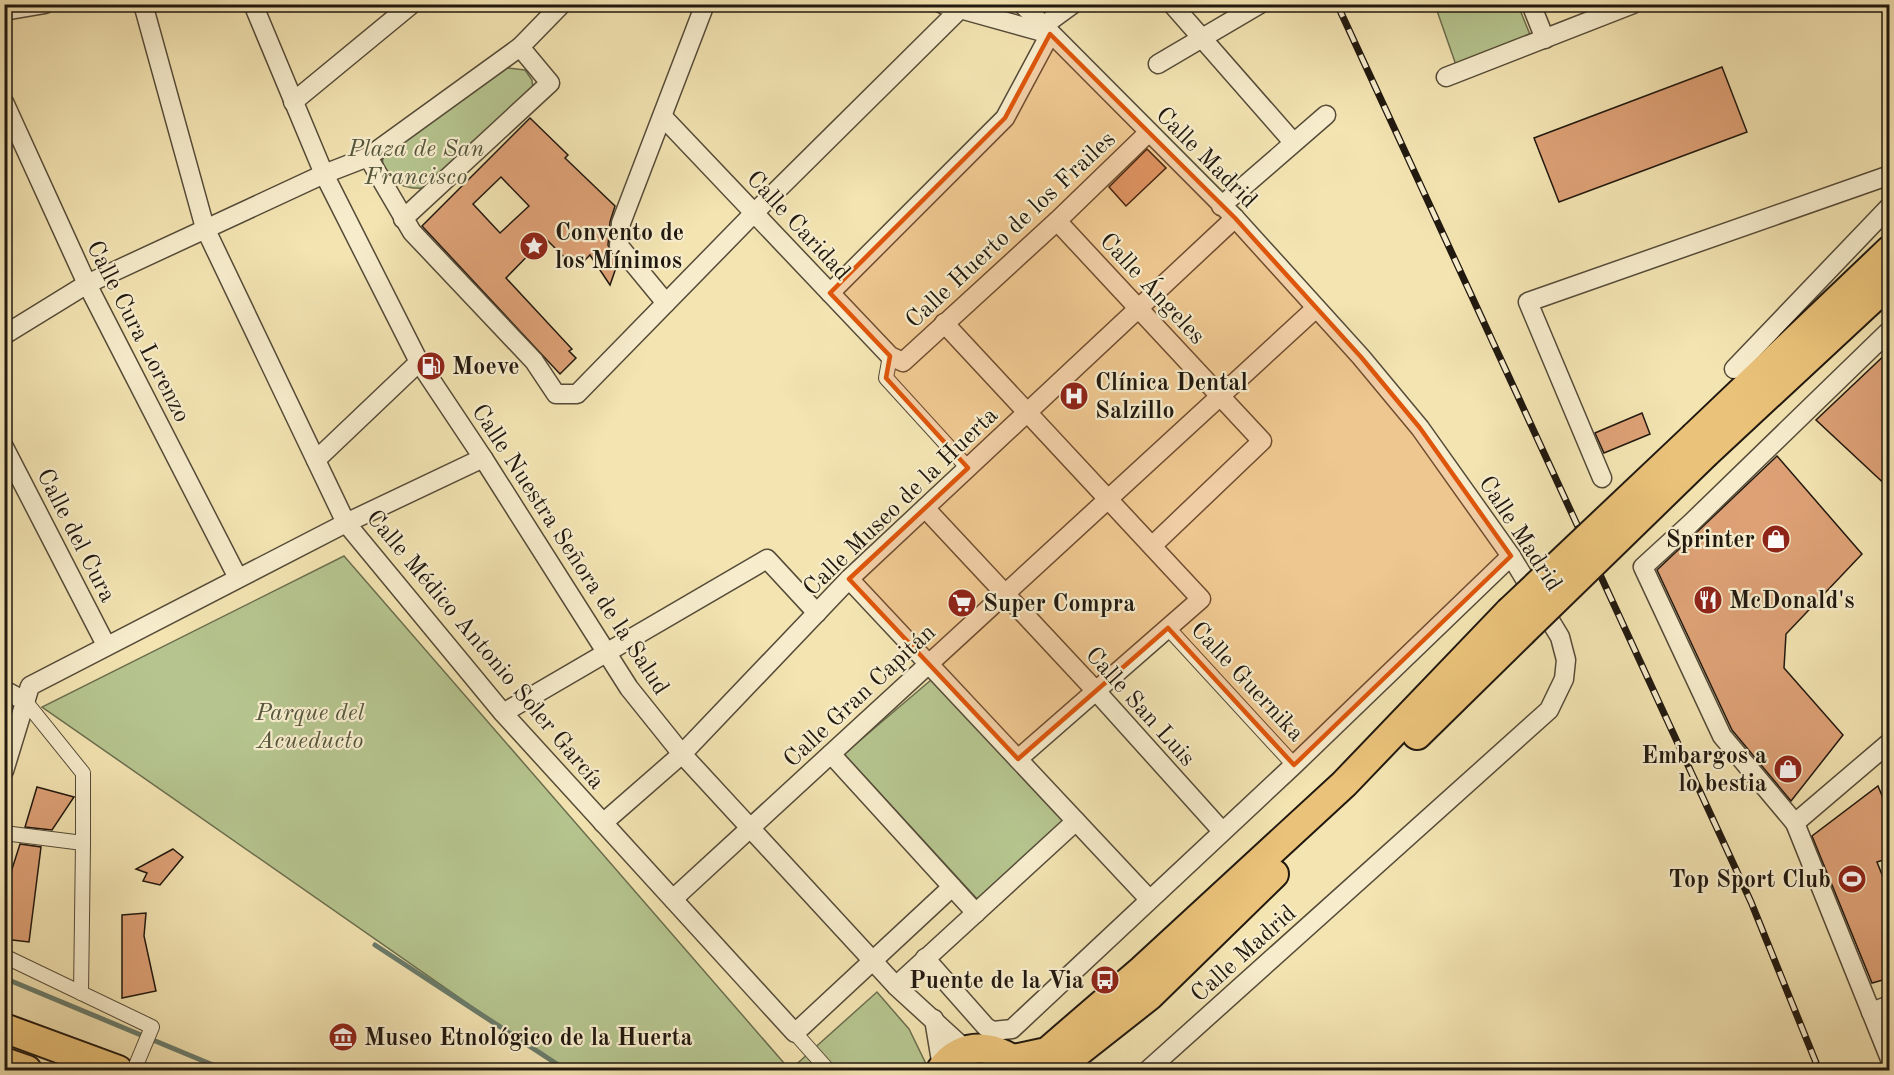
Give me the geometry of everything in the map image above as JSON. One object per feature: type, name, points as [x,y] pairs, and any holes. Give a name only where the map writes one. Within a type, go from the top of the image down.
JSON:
[{"type":"main road","points":[[942,1069],[957,1054],[976,1048],[996,1049],[1019,1065],[1047,1052],[1142,970],[1344,784],[1701,444],[1890,250]]},
{"type":"main road","points":[[1701,444],[1890,282]]},
{"type":"main road","points":[[1055,1071],[1149,996],[1515,622]]},
{"type":"main road","points":[[4,1028],[118,1071]]},
{"type":"main road","points":[[4,1062],[27,1071]]},
{"type":"street","points":[[4,11],[45,4]]},
{"type":"street","name":"Calle Médico Antonio Soler García","points":[[143,4],[205,228],[346,523],[503,713],[795,1033]]},
{"type":"street","name":"Calle Nuestra Señora de la Salud","points":[[253,4],[324,174],[419,362],[483,458],[629,688],[682,754],[896,986],[967,1051]]},
{"type":"street","points":[[293,102],[412,4]]},
{"type":"street","points":[[4,335],[87,284],[324,174],[368,157],[520,47],[562,4]]},
{"type":"street","points":[[666,303],[620,246],[621,223],[705,4]]},
{"type":"street","name":"Calle Madrid","points":[[1022,4],[1235,218],[1420,428],[1511,556],[1560,637],[1566,660],[1564,679],[1549,710],[1148,1071]]},
{"type":"street","points":[[830,293],[1005,118],[1047,30],[1073,4]]},
{"type":"street","points":[[1172,4],[1293,142]]},
{"type":"street","points":[[1158,64],[1260,4]]},
{"type":"street","points":[[1531,4],[1545,39]]},
{"type":"street","points":[[1446,77],[1633,4]]},
{"type":"street","points":[[368,157],[403,219],[534,360],[556,394],[577,394],[950,8],[1047,30]]},
{"type":"street","points":[[403,219],[550,83],[520,47]]},
{"type":"street","name":"Calle Cura Lorenzo","points":[[6,109],[87,284],[238,578]]},
{"type":"street","points":[[1221,206],[1326,115]]},
{"type":"street","name":"Calle Caridad","points":[[663,117],[830,293],[897,359]]},
{"type":"street","name":"Calle Huerto de los Frailes","points":[[897,359],[944,323],[1057,221],[1149,132]]},
{"type":"street","points":[[1602,478],[1528,302],[1890,175]]},
{"type":"street","points":[[1734,369],[1890,206]]},
{"type":"street","name":"Calle Museo de la Huerta","points":[[603,823],[682,754],[849,579],[1235,218]]},
{"type":"street","name":"Calle Ángeles","points":[[1057,221],[1262,441],[1152,546]]},
{"type":"street","name":"Calle Gran Capitán","points":[[673,899],[1316,308]]},
{"type":"street","points":[[944,323],[1201,599],[1018,759]]},
{"type":"street","points":[[1890,330],[1690,525],[1643,567],[1722,736],[1795,823],[1890,1059]]},
{"type":"street","points":[[897,359],[886,378],[968,468]]},
{"type":"street","points":[[316,460],[419,362]]},
{"type":"street","name":"Calle del Cura","points":[[4,447],[106,645]]},
{"type":"street","points":[[4,771],[30,686],[346,523],[483,458]]},
{"type":"street","name":"Calle San Luis","points":[[925,508],[1096,691],[1222,831]]},
{"type":"street","points":[[925,958],[986,1027],[993,1032],[1012,1029],[1294,765],[1511,556]]},
{"type":"street","points":[[503,713],[768,559],[817,613]]},
{"type":"street","points":[[849,579],[1149,899]]},
{"type":"street","name":"Calle Guernika","points":[[1168,628],[1294,765]]},
{"type":"street","points":[[4,690],[25,701],[83,773],[81,993]]},
{"type":"street","points":[[1795,823],[1889,742]]},
{"type":"street","points":[[831,754],[975,912]]},
{"type":"street","points":[[896,986],[1076,821]]},
{"type":"street","points":[[4,833],[83,843]]},
{"type":"street","points":[[828,1071],[795,1033],[952,887]]},
{"type":"street","points":[[4,956],[152,1027],[134,1071]]},
{"type":"street","points":[[1871,1012],[1890,1005]]},
{"type":"street","points":[[934,1019],[942,1069]]},
{"type":"highlighted area","points":[[1050,34],[1235,218],[1361,357],[1420,428],[1511,556],[1294,765],[1168,628],[1018,759],[849,579],[968,468],[886,378],[890,356],[830,293],[1005,118]]},
{"type":"green space","points":[[1435,5],[1518,5],[1531,37],[1456,65]]},
{"type":"green space","name":"Plaza de San Francisco","points":[[507,68],[525,70],[532,80],[533,90],[427,188],[402,185],[388,177],[384,170],[384,152]]},
{"type":"green space","name":"Parque del Acueducto","points":[[344,556],[790,1070],[563,1070],[42,707]]},
{"type":"green space","points":[[931,680],[1068,824],[980,902],[844,754]]},
{"type":"green space","points":[[877,992],[909,1029],[929,1070],[790,1070]]},
{"type":"building","points":[[1722,67],[1747,132],[1559,202],[1534,138]]},
{"type":"building","points":[[530,118],[568,155],[565,158],[615,206],[610,222],[608,245],[618,262],[610,285],[590,255],[576,269],[545,238],[506,278],[572,349],[569,351],[576,358],[560,374],[422,226]],"holes":[[[501,177],[529,206],[500,233],[473,204]]]},
{"type":"building","points":[[1147,149],[1166,168],[1126,206],[1109,187]]},
{"type":"building","points":[[1890,350],[1890,489],[1816,420]]},
{"type":"building","points":[[1642,413],[1650,434],[1604,453],[1595,433]]},
{"type":"building","points":[[1777,456],[1862,554],[1786,634],[1784,668],[1843,735],[1791,801],[1732,730],[1657,570]]},
{"type":"building","name":"Top Sport Club","points":[[1878,786],[1890,815],[1890,858],[1877,862],[1890,895],[1890,978],[1872,983],[1812,836]]},
{"type":"building","points":[[37,787],[74,797],[52,830],[25,827]]},
{"type":"building","points":[[20,844],[41,847],[29,942],[4,939],[4,894]]},
{"type":"building","points":[[173,849],[183,857],[160,885],[143,881],[147,873],[136,869]]},
{"type":"building","points":[[146,913],[144,936],[156,991],[122,998],[122,915]]},
{"type":"waterway","points":[[375,945],[566,1070]]},
{"type":"waterway","points":[[4,978],[225,1070]]},
{"type":"railway","points":[[1337,4],[1751,902],[1819,1070]]},
{"type":"place","name":"Convento de los Mínimos","points":[[534,246]]},
{"type":"place","name":"Moeve","points":[[431,366]]},
{"type":"place","name":"Clínica Dental Salzillo","points":[[1074,396]]},
{"type":"place","name":"Sprinter","points":[[1776,539]]},
{"type":"place","name":"McDonald's","points":[[1708,600]]},
{"type":"place","name":"Super Compra","points":[[962,603]]},
{"type":"place","name":"Embargos a lo bestia","points":[[1788,769]]},
{"type":"place","name":"Top Sport Club","points":[[1852,879]]},
{"type":"place","name":"Puente de la Via","points":[[1105,980]]},
{"type":"place","name":"Museo Etnológico de la Huerta","points":[[343,1037]]}]
